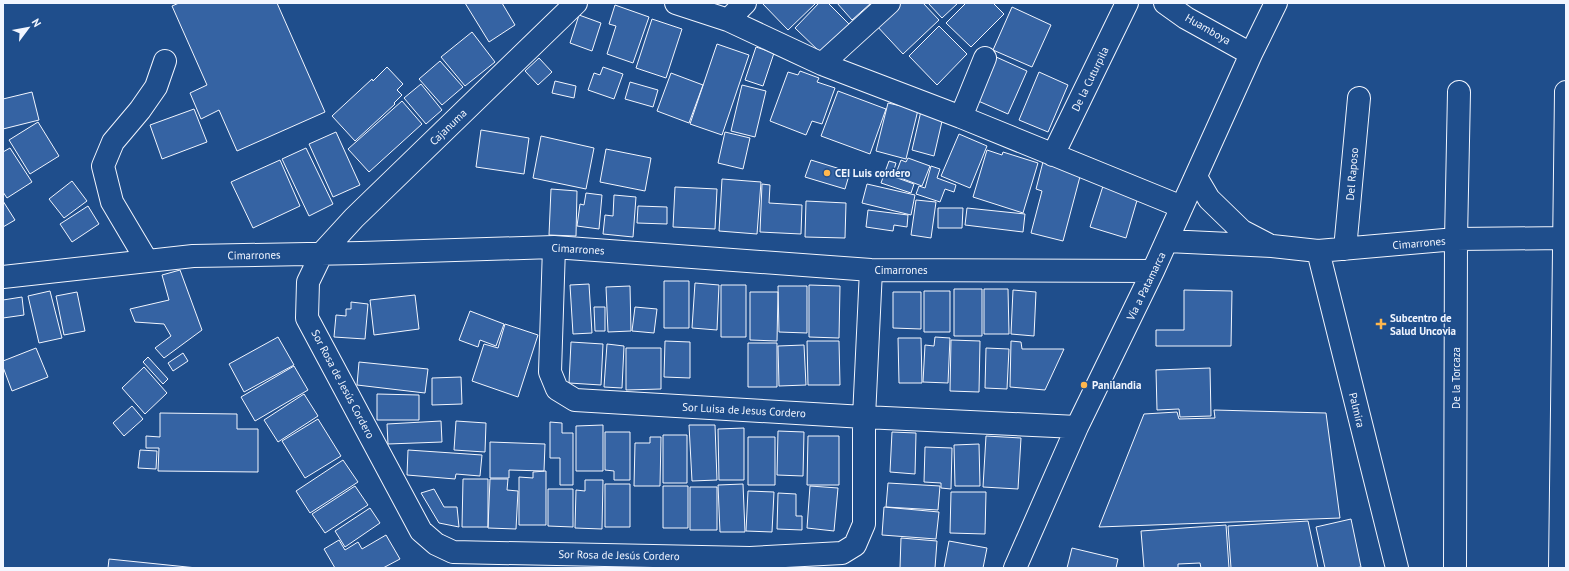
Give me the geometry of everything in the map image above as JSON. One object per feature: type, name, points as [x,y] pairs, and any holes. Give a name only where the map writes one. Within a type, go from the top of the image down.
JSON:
[{"type":"street","name":"Cajanuma","points":[[322,253],[354,218],[575,3]]},
{"type":"street","points":[[676,3],[728,20],[822,64],[961,117],[1053,156],[1182,207]]},
{"type":"street","points":[[728,20],[746,3]]},
{"type":"street","points":[[822,64],[889,3]]},
{"type":"street","name":"De la Cuturpila","points":[[1053,156],[1127,3]]},
{"type":"street","name":"Huamboya","points":[[1165,3],[1186,18],[1251,54]]},
{"type":"street","name":"Vía a Patamarca","points":[[1015,568],[1077,427],[1154,271],[1251,54],[1276,3]]},
{"type":"street","points":[[961,117],[985,58]]},
{"type":"street","points":[[147,261],[112,202],[103,166],[113,142],[140,110],[156,87],[165,61]]},
{"type":"street","name":"De la Torcaza","points":[[1455,568],[1456,239],[1459,92]]},
{"type":"street","points":[[1560,568],[1566,92]]},
{"type":"street","name":"Del Raposo","points":[[1345,249],[1359,98]]},
{"type":"street","name":"Cimarrones","points":[[1196,177],[1209,199],[1242,231],[1272,246]]},
{"type":"street","name":"Cimarrones","points":[[1167,241],[1272,246],[1318,251],[1456,239],[1565,238]]},
{"type":"street","name":"Cimarrones","points":[[3,277],[193,256],[322,253],[361,254],[554,247],[871,270],[1154,271]]},
{"type":"street","name":"Sor Luisa de Jesus Cordero","points":[[554,247],[550,372],[557,389],[575,400],[864,417],[1077,427]]},
{"type":"street","name":"Palmira","points":[[1318,251],[1398,568]]},
{"type":"street","name":"Sor Rosa de Jesús Cordero","points":[[322,253],[308,282],[308,318],[421,531],[436,544],[452,552],[750,558],[842,553],[855,545],[864,524],[864,417],[871,270]]},
{"type":"building","points":[[179,3],[277,3],[325,112],[237,151],[219,110],[201,119],[190,93],[207,85],[172,6]]},
{"type":"building","points":[[465,3],[502,3],[515,25],[489,42]]},
{"type":"building","points":[[762,3],[816,3],[788,30]]},
{"type":"building","points":[[819,3],[828,3],[850,25],[822,54],[795,28]]},
{"type":"building","points":[[837,3],[871,3],[852,20]]},
{"type":"building","points":[[897,3],[923,3],[939,20],[903,54],[875,24]]},
{"type":"building","points":[[928,3],[958,3],[942,18]]},
{"type":"building","points":[[966,3],[993,3],[1004,14],[971,47],[946,23]]},
{"type":"building","points":[[615,5],[649,17],[633,63],[607,54],[616,26],[609,24]]},
{"type":"building","points":[[1012,7],[1051,25],[1032,67],[993,50]]},
{"type":"building","points":[[579,15],[601,23],[592,51],[570,43]]},
{"type":"building","points":[[652,19],[682,29],[666,78],[636,68]]},
{"type":"building","points":[[939,26],[967,54],[937,85],[909,56]]},
{"type":"building","points":[[472,32],[495,62],[465,86],[441,57]]},
{"type":"building","points":[[717,44],[749,55],[722,135],[690,124]]},
{"type":"building","points":[[756,47],[774,53],[763,86],[745,80]]},
{"type":"building","points":[[994,56],[1027,71],[1008,114],[976,100]]},
{"type":"building","points":[[539,58],[552,72],[538,85],[525,71]]},
{"type":"building","points":[[440,61],[463,87],[442,105],[419,79]]},
{"type":"building","points":[[387,67],[403,84],[397,90],[402,95],[394,103],[395,104],[355,141],[332,116]]},
{"type":"building","points":[[603,67],[623,74],[614,99],[588,90],[594,73],[600,75]]},
{"type":"building","points":[[800,71],[819,78],[817,82],[835,88],[822,124],[812,121],[806,135],[770,121],[788,72],[798,75]]},
{"type":"building","points":[[1039,72],[1068,85],[1048,132],[1019,120]]},
{"type":"building","points":[[671,73],[703,85],[689,123],[657,111]]},
{"type":"building","points":[[555,81],[576,86],[574,98],[552,93]]},
{"type":"building","points":[[630,82],[658,90],[653,107],[625,99]]},
{"type":"building","points":[[421,84],[442,110],[426,124],[404,98]]},
{"type":"building","points":[[742,85],[766,91],[755,137],[731,131]]},
{"type":"building","points":[[838,91],[886,109],[870,154],[821,136]]},
{"type":"building","points":[[32,92],[39,120],[3,129],[3,99]]},
{"type":"building","points":[[402,101],[422,124],[369,172],[348,149]]},
{"type":"building","points":[[888,103],[918,110],[906,159],[876,151]]},
{"type":"building","points":[[194,109],[207,142],[162,159],[150,125]]},
{"type":"building","points":[[921,111],[943,117],[934,156],[912,150]]},
{"type":"building","points":[[38,122],[59,156],[30,174],[9,140]]},
{"type":"building","points":[[481,130],[529,138],[524,174],[476,167]]},
{"type":"building","points":[[336,132],[360,185],[333,197],[309,144]]},
{"type":"building","points":[[725,132],[750,138],[743,169],[718,163]]},
{"type":"building","points":[[959,134],[987,146],[970,188],[941,176]]},
{"type":"building","points":[[541,136],[594,148],[586,189],[533,178]]},
{"type":"building","points":[[10,148],[32,182],[7,198],[3,192],[3,152]]},
{"type":"building","points":[[306,148],[333,204],[309,216],[282,159]]},
{"type":"building","points":[[606,149],[651,158],[645,191],[600,182]]},
{"type":"building","points":[[987,150],[1002,155],[1003,152],[1038,163],[1023,213],[973,197]]},
{"type":"building","points":[[908,158],[930,166],[922,186],[895,176],[901,160],[906,162]]},
{"type":"building","points":[[1044,158],[1082,169],[1063,241],[1031,233],[1042,191],[1036,189]]},
{"type":"building","points":[[280,160],[300,206],[253,228],[231,182]]},
{"type":"building","points":[[811,160],[850,172],[845,189],[805,177]]},
{"type":"building","points":[[889,161],[896,163],[892,176],[914,184],[911,193],[881,183]]},
{"type":"building","points":[[931,166],[940,169],[937,178],[956,185],[954,192],[945,189],[940,202],[916,194],[919,186],[925,188]]},
{"type":"building","points":[[722,179],[761,182],[757,234],[719,231]]},
{"type":"building","points":[[72,181],[87,201],[64,218],[49,199]]},
{"type":"building","points":[[762,184],[770,185],[769,203],[802,205],[801,234],[760,232]]},
{"type":"building","points":[[867,184],[915,195],[911,215],[862,203]]},
{"type":"building","points":[[1103,186],[1138,197],[1126,238],[1090,227]]},
{"type":"building","points":[[675,187],[717,189],[715,229],[673,227]]},
{"type":"building","points":[[551,189],[577,191],[576,236],[549,235]]},
{"type":"building","points":[[586,193],[602,195],[599,229],[577,226],[580,204],[584,205]]},
{"type":"building","points":[[614,195],[636,197],[633,237],[603,234],[605,215],[613,216]]},
{"type":"building","points":[[916,200],[936,202],[931,238],[911,235]]},
{"type":"building","points":[[3,201],[15,220],[3,227]]},
{"type":"building","points":[[806,201],[846,203],[845,238],[805,237]]},
{"type":"building","points":[[88,206],[99,224],[72,242],[60,224]]},
{"type":"building","points":[[638,206],[667,207],[667,224],[637,223]]},
{"type":"building","points":[[938,208],[963,208],[962,228],[938,228]]},
{"type":"building","points":[[967,208],[1025,214],[1023,232],[965,225]]},
{"type":"building","points":[[868,210],[908,215],[907,227],[894,225],[893,231],[866,227]]},
{"type":"building","points":[[180,270],[202,330],[164,358],[155,348],[171,336],[164,324],[135,322],[130,309],[169,300],[162,275]]},
{"type":"building","points":[[664,281],[689,281],[689,328],[664,328]]},
{"type":"building","points":[[695,283],[719,285],[717,330],[692,328]]},
{"type":"building","points":[[589,284],[592,333],[573,334],[570,285]]},
{"type":"building","points":[[721,285],[746,285],[746,337],[721,337]]},
{"type":"building","points":[[809,285],[840,286],[839,338],[809,337]]},
{"type":"building","points":[[630,286],[631,331],[608,332],[606,287]]},
{"type":"building","points":[[778,286],[807,286],[807,333],[779,332]]},
{"type":"building","points":[[954,289],[982,289],[982,336],[954,336]]},
{"type":"building","points":[[984,289],[1008,289],[1009,334],[984,334]]},
{"type":"building","points":[[1013,290],[1036,292],[1034,336],[1011,334]]},
{"type":"building","points":[[1184,290],[1232,291],[1231,346],[1156,346],[1156,330],[1184,330]]},
{"type":"building","points":[[50,291],[62,338],[39,343],[28,296]]},
{"type":"building","points":[[924,291],[950,291],[950,332],[924,332]]},
{"type":"building","points":[[77,292],[85,331],[64,335],[56,296]]},
{"type":"building","points":[[750,292],[778,292],[777,341],[750,340]]},
{"type":"building","points":[[893,292],[921,292],[921,329],[893,328]]},
{"type":"building","points":[[415,295],[419,329],[374,335],[370,300]]},
{"type":"building","points":[[22,297],[24,315],[3,318],[3,300]]},
{"type":"building","points":[[351,302],[368,304],[365,339],[334,337],[336,315],[346,316],[346,309],[351,309]]},
{"type":"building","points":[[594,307],[605,307],[605,331],[595,331]]},
{"type":"building","points":[[635,307],[657,309],[654,333],[632,331]]},
{"type":"building","points":[[470,311],[504,324],[496,346],[480,340],[478,347],[459,340]]},
{"type":"building","points":[[505,324],[538,335],[518,397],[472,381],[484,344],[498,348]]},
{"type":"building","points":[[278,337],[294,365],[244,392],[229,364]]},
{"type":"building","points":[[935,337],[950,338],[948,383],[923,382],[925,345],[934,346]]},
{"type":"building","points":[[898,338],[921,338],[922,383],[899,383]]},
{"type":"building","points":[[951,340],[980,341],[979,392],[950,391]]},
{"type":"building","points":[[665,341],[690,342],[690,378],[664,377]]},
{"type":"building","points":[[807,341],[839,341],[840,385],[808,385]]},
{"type":"building","points":[[1011,341],[1021,342],[1022,349],[1064,349],[1045,390],[1010,387]]},
{"type":"building","points":[[571,342],[603,344],[601,385],[569,383]]},
{"type":"building","points":[[748,343],[777,343],[777,387],[748,387]]},
{"type":"building","points":[[607,344],[624,346],[622,388],[604,387]]},
{"type":"building","points":[[804,345],[806,385],[779,386],[778,346]]},
{"type":"building","points":[[36,348],[48,377],[12,391],[3,367],[3,361]]},
{"type":"building","points":[[626,348],[661,348],[661,389],[626,390]]},
{"type":"building","points":[[986,348],[1009,349],[1007,389],[985,388]]},
{"type":"building","points":[[183,353],[188,361],[173,371],[168,363]]},
{"type":"building","points":[[148,357],[168,379],[163,384],[143,362]]},
{"type":"building","points":[[359,362],[428,369],[425,393],[357,385]]},
{"type":"building","points":[[294,366],[308,390],[255,421],[241,397]]},
{"type":"building","points":[[144,367],[167,393],[145,414],[122,388]]},
{"type":"building","points":[[1210,368],[1211,416],[1180,417],[1179,409],[1157,410],[1156,370]]},
{"type":"building","points":[[461,377],[462,404],[432,405],[432,378]]},
{"type":"building","points":[[304,394],[318,416],[278,442],[264,420]]},
{"type":"building","points":[[377,394],[419,395],[419,420],[377,420]]},
{"type":"building","points":[[132,406],[143,419],[124,436],[113,423]]},
{"type":"building","points":[[1214,410],[1326,413],[1340,518],[1099,527],[1144,414],[1177,412],[1179,419],[1215,418]]},
{"type":"building","points":[[160,413],[237,414],[237,429],[258,429],[258,472],[158,471],[159,448],[146,448],[146,436],[160,437]]},
{"type":"building","points":[[318,419],[341,456],[305,478],[282,441]]},
{"type":"building","points":[[441,421],[442,442],[388,444],[387,424]]},
{"type":"building","points":[[456,421],[486,423],[485,452],[454,450]]},
{"type":"building","points":[[550,422],[562,423],[562,433],[573,433],[573,485],[560,485],[560,458],[550,458]]},
{"type":"building","points":[[603,425],[603,471],[576,471],[576,426]]},
{"type":"building","points":[[689,425],[715,425],[717,480],[692,481]]},
{"type":"building","points":[[744,428],[744,480],[719,480],[718,429]]},
{"type":"building","points":[[778,431],[804,432],[803,476],[777,475]]},
{"type":"building","points":[[605,432],[630,432],[630,480],[614,480],[614,471],[605,470]]},
{"type":"building","points":[[892,432],[916,433],[915,474],[890,472]]},
{"type":"building","points":[[663,435],[687,435],[687,483],[663,483]]},
{"type":"building","points":[[808,436],[839,436],[839,485],[807,485]]},
{"type":"building","points":[[986,436],[1021,438],[1018,489],[983,487]]},
{"type":"building","points":[[650,437],[661,437],[660,486],[634,486],[635,443],[650,443]]},
{"type":"building","points":[[748,437],[775,437],[775,485],[748,485]]},
{"type":"building","points":[[490,442],[545,444],[544,471],[509,470],[509,478],[490,478]]},
{"type":"building","points":[[979,444],[980,486],[955,486],[954,445]]},
{"type":"building","points":[[925,447],[952,448],[951,489],[941,488],[941,483],[924,482]]},
{"type":"building","points":[[140,450],[157,451],[156,469],[138,468]]},
{"type":"building","points":[[408,450],[482,455],[480,476],[456,474],[455,479],[407,475]]},
{"type":"building","points":[[343,460],[358,482],[310,513],[296,491]]},
{"type":"building","points":[[546,471],[546,525],[519,525],[519,477],[533,478],[533,472]]},
{"type":"building","points":[[463,479],[488,479],[488,527],[462,527]]},
{"type":"building","points":[[490,479],[508,479],[507,490],[518,491],[516,529],[488,528]]},
{"type":"building","points":[[585,480],[603,480],[602,529],[575,528],[576,490],[585,491]]},
{"type":"building","points":[[888,483],[940,486],[938,510],[886,507]]},
{"type":"building","points":[[605,484],[630,484],[630,527],[605,527]]},
{"type":"building","points":[[743,484],[745,532],[720,532],[718,485]]},
{"type":"building","points":[[355,486],[368,505],[325,533],[312,514]]},
{"type":"building","points":[[663,486],[688,486],[688,528],[663,528]]},
{"type":"building","points":[[810,486],[838,488],[834,531],[807,528]]},
{"type":"building","points":[[690,487],[717,487],[717,530],[690,530]]},
{"type":"building","points":[[434,489],[444,507],[457,507],[459,527],[439,523],[421,493]]},
{"type":"building","points":[[548,489],[573,489],[573,527],[548,526]]},
{"type":"building","points":[[748,491],[774,492],[772,532],[746,531]]},
{"type":"building","points":[[951,492],[986,492],[985,534],[950,533]]},
{"type":"building","points":[[778,493],[796,494],[796,516],[802,516],[802,530],[777,529]]},
{"type":"building","points":[[884,507],[939,512],[936,539],[882,535]]},
{"type":"building","points":[[370,508],[380,523],[345,547],[335,531]]},
{"type":"building","points":[[1351,519],[1361,567],[1325,568],[1316,527]]},
{"type":"building","points":[[1308,521],[1318,568],[1231,568],[1228,526]]},
{"type":"building","points":[[1226,525],[1229,568],[1201,568],[1200,563],[1178,564],[1178,568],[1144,568],[1141,531]]},
{"type":"building","points":[[386,535],[400,559],[383,568],[335,568],[324,549],[339,540],[345,550],[358,542],[362,549]]},
{"type":"building","points":[[901,538],[937,541],[935,568],[900,568]]},
{"type":"building","points":[[949,541],[987,548],[983,568],[944,568]]},
{"type":"building","points":[[1072,548],[1118,559],[1116,568],[1067,568]]},
{"type":"building","points":[[109,559],[197,568],[108,568]]},
{"type":"place","name":"CEI Luis cordero","points":[[827,173]]},
{"type":"place","name":"Subcentro de Salud Uncovia","points":[[1381,324]]},
{"type":"place","name":"Panilandia","points":[[1084,385]]}]
